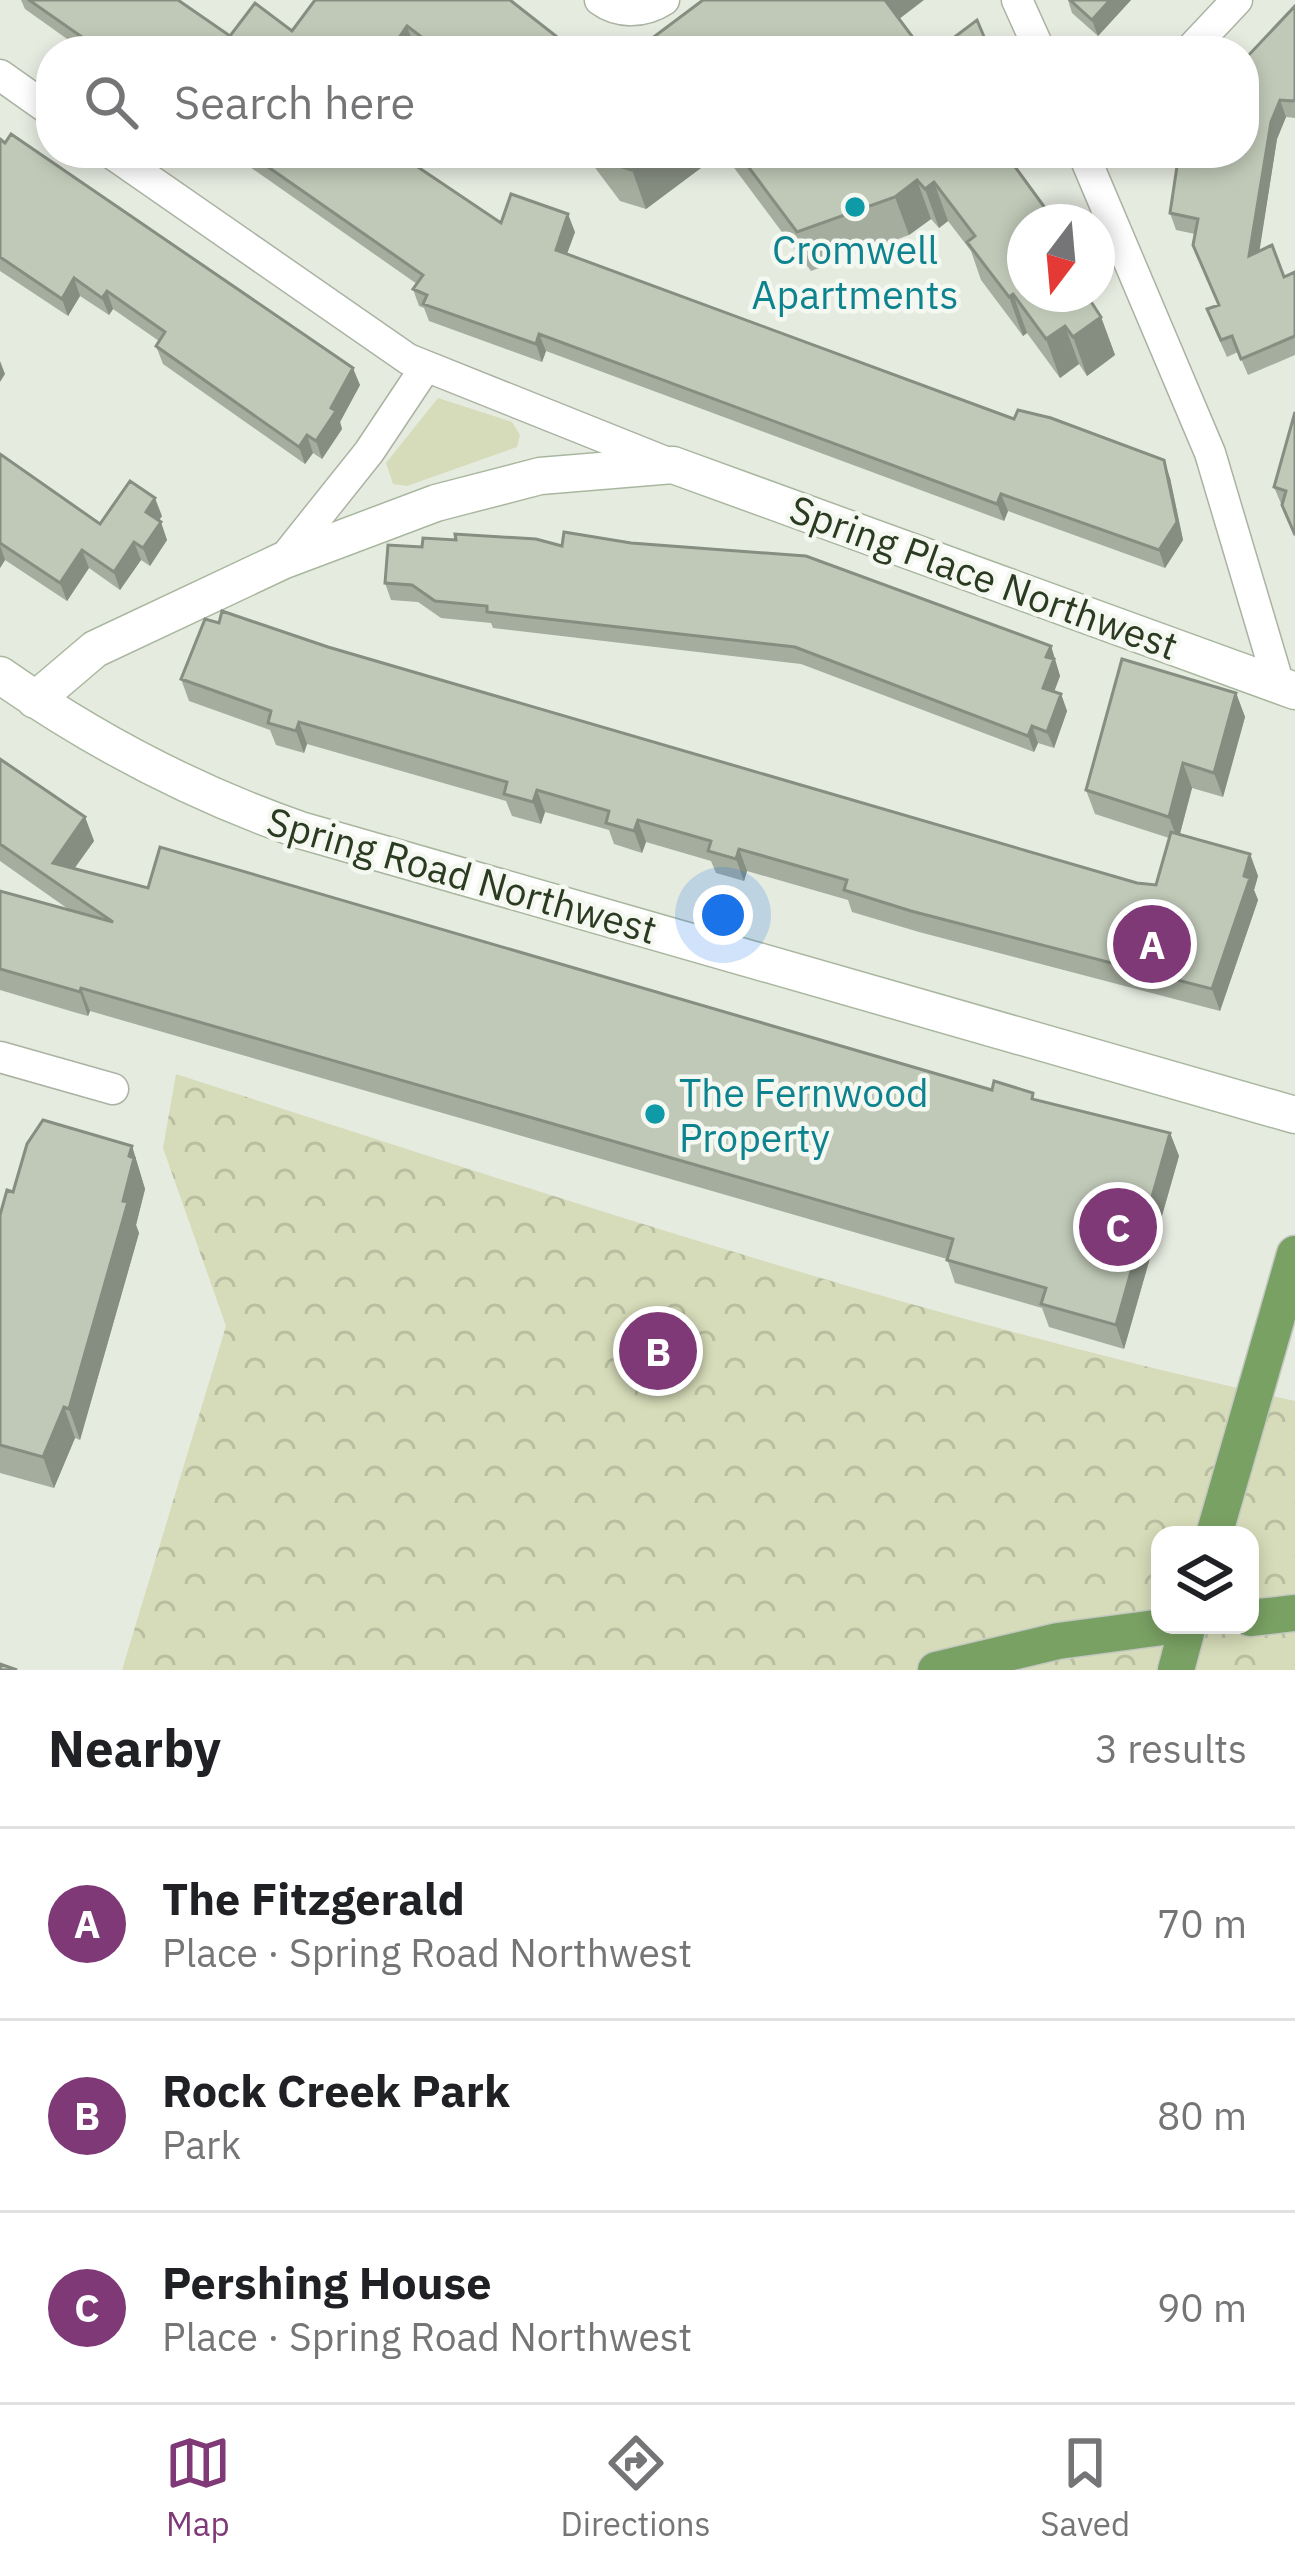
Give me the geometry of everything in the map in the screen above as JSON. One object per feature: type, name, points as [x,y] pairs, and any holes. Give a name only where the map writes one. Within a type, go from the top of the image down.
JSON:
[{"type":"main road","points":[[1217,1526],[1295,1254]]},
{"type":"main road","points":[[1259,1617],[1295,1613]]},
{"type":"main road","points":[[936,1670],[1058,1641],[1151,1629]]},
{"type":"main road","points":[[1175,1670],[1185,1634]]},
{"type":"street","points":[[610,5],[645,9],[664,0]]},
{"type":"street","points":[[1018,0],[1034,36]]},
{"type":"street","points":[[1204,36],[1237,0]]},
{"type":"street","points":[[0,75],[36,100]]},
{"type":"street","points":[[133,168],[424,368]]},
{"type":"street","points":[[1089,168],[1210,453],[1287,688]]},
{"type":"street","name":"Spring Place Northwest","points":[[282,561],[369,452],[424,368],[673,465],[1287,688]]},
{"type":"street","name":"Spring Place Northwest","points":[[34,700],[95,649],[282,561],[489,487],[580,471],[673,465]]},
{"type":"street","name":"Spring Road Northwest","points":[[0,675],[34,700],[169,777],[300,830],[1295,1115]]},
{"type":"street","points":[[0,1057],[113,1089]]},
{"type":"green space","points":[[438,398],[512,422],[520,435],[517,447],[407,486],[393,484],[386,463]]},
{"type":"green space","points":[[176,1074],[872,1293],[1295,1401],[1295,1670],[122,1670],[226,1326],[163,1148]]},
{"type":"building","points":[[29,0],[178,0],[230,36],[81,36]]},
{"type":"building","points":[[315,0],[510,0],[556,36],[420,36],[407,26],[400,36],[230,36],[255,3],[292,31]]},
{"type":"building","points":[[703,0],[885,0],[912,36],[655,36]]},
{"type":"building","points":[[1070,0],[1110,0],[1092,20]]},
{"type":"building","points":[[1295,6],[1295,99],[1280,100],[1271,122],[1249,256],[1272,245],[1284,277],[1295,272],[1295,336],[1241,359],[1232,336],[1221,340],[1207,309],[1219,305],[1193,245],[1198,219],[1170,213],[1177,168],[1259,168],[1259,44]]},
{"type":"building","points":[[977,20],[984,36],[956,36]]},
{"type":"building","points":[[11,134],[36,151],[36,168],[61,168],[353,368],[331,408],[336,411],[316,441],[307,435],[299,447],[156,346],[165,332],[107,291],[102,298],[74,278],[62,299],[0,257],[0,139],[5,143]]},
{"type":"building","points":[[270,168],[419,168],[501,223],[511,194],[568,214],[556,250],[1014,419],[1018,410],[1051,418],[1164,460],[1177,522],[1159,550],[1001,494],[997,504],[539,334],[536,344],[423,304],[427,295],[413,289],[423,275]]},
{"type":"building","points":[[749,168],[1016,168],[1042,204],[1007,204],[1007,294],[967,242],[975,236],[934,182],[925,189],[917,180],[895,197],[797,232]]},
{"type":"building","points":[[1026,312],[1098,312],[1101,317],[1073,337],[1065,326],[1046,339]]},
{"type":"building","points":[[1295,412],[1295,535],[1282,505],[1286,491],[1274,487]]},
{"type":"building","points":[[0,454],[100,524],[130,481],[155,498],[146,512],[161,522],[143,548],[134,542],[114,572],[82,550],[60,583],[0,543]]},
{"type":"building","points":[[564,532],[631,543],[806,556],[1051,646],[1046,657],[1054,659],[1043,688],[1061,694],[1047,732],[1032,726],[1028,736],[795,647],[487,612],[487,606],[435,601],[412,585],[385,583],[388,545],[422,547],[423,538],[456,540],[455,534],[536,539],[562,546]]},
{"type":"building","points":[[222,611],[328,647],[1137,883],[1156,885],[1171,832],[1250,854],[1244,876],[1250,878],[1212,989],[911,911],[844,890],[847,880],[739,849],[736,859],[708,851],[711,841],[638,820],[634,831],[606,823],[609,811],[537,790],[533,802],[504,794],[507,782],[299,722],[296,731],[268,723],[271,711],[181,679],[205,619],[219,623]]},
{"type":"building","points":[[1122,659],[1236,693],[1214,773],[1183,763],[1169,817],[1086,790]]},
{"type":"building","points":[[0,759],[85,817],[53,863],[148,888],[160,847],[992,1090],[994,1081],[1033,1093],[1032,1099],[1170,1133],[1116,1325],[1041,1304],[1046,1288],[947,1260],[953,1239],[81,988],[80,992],[0,969],[0,891],[113,922],[0,844]]},
{"type":"building","points":[[43,1120],[132,1146],[129,1156],[134,1158],[123,1201],[128,1202],[69,1409],[64,1407],[43,1457],[0,1445],[0,1215],[7,1190],[13,1192],[27,1144]]},
{"type":"place","name":"Cromwell Apartments","points":[[855,207]]},
{"type":"place","name":"The Fitzgerald","points":[[1152,944]]},
{"type":"place","name":"The Fernwood Property","points":[[655,1114]]},
{"type":"place","name":"Pershing House","points":[[1118,1227]]},
{"type":"place","name":"Rock Creek Park","points":[[658,1351]]}]
